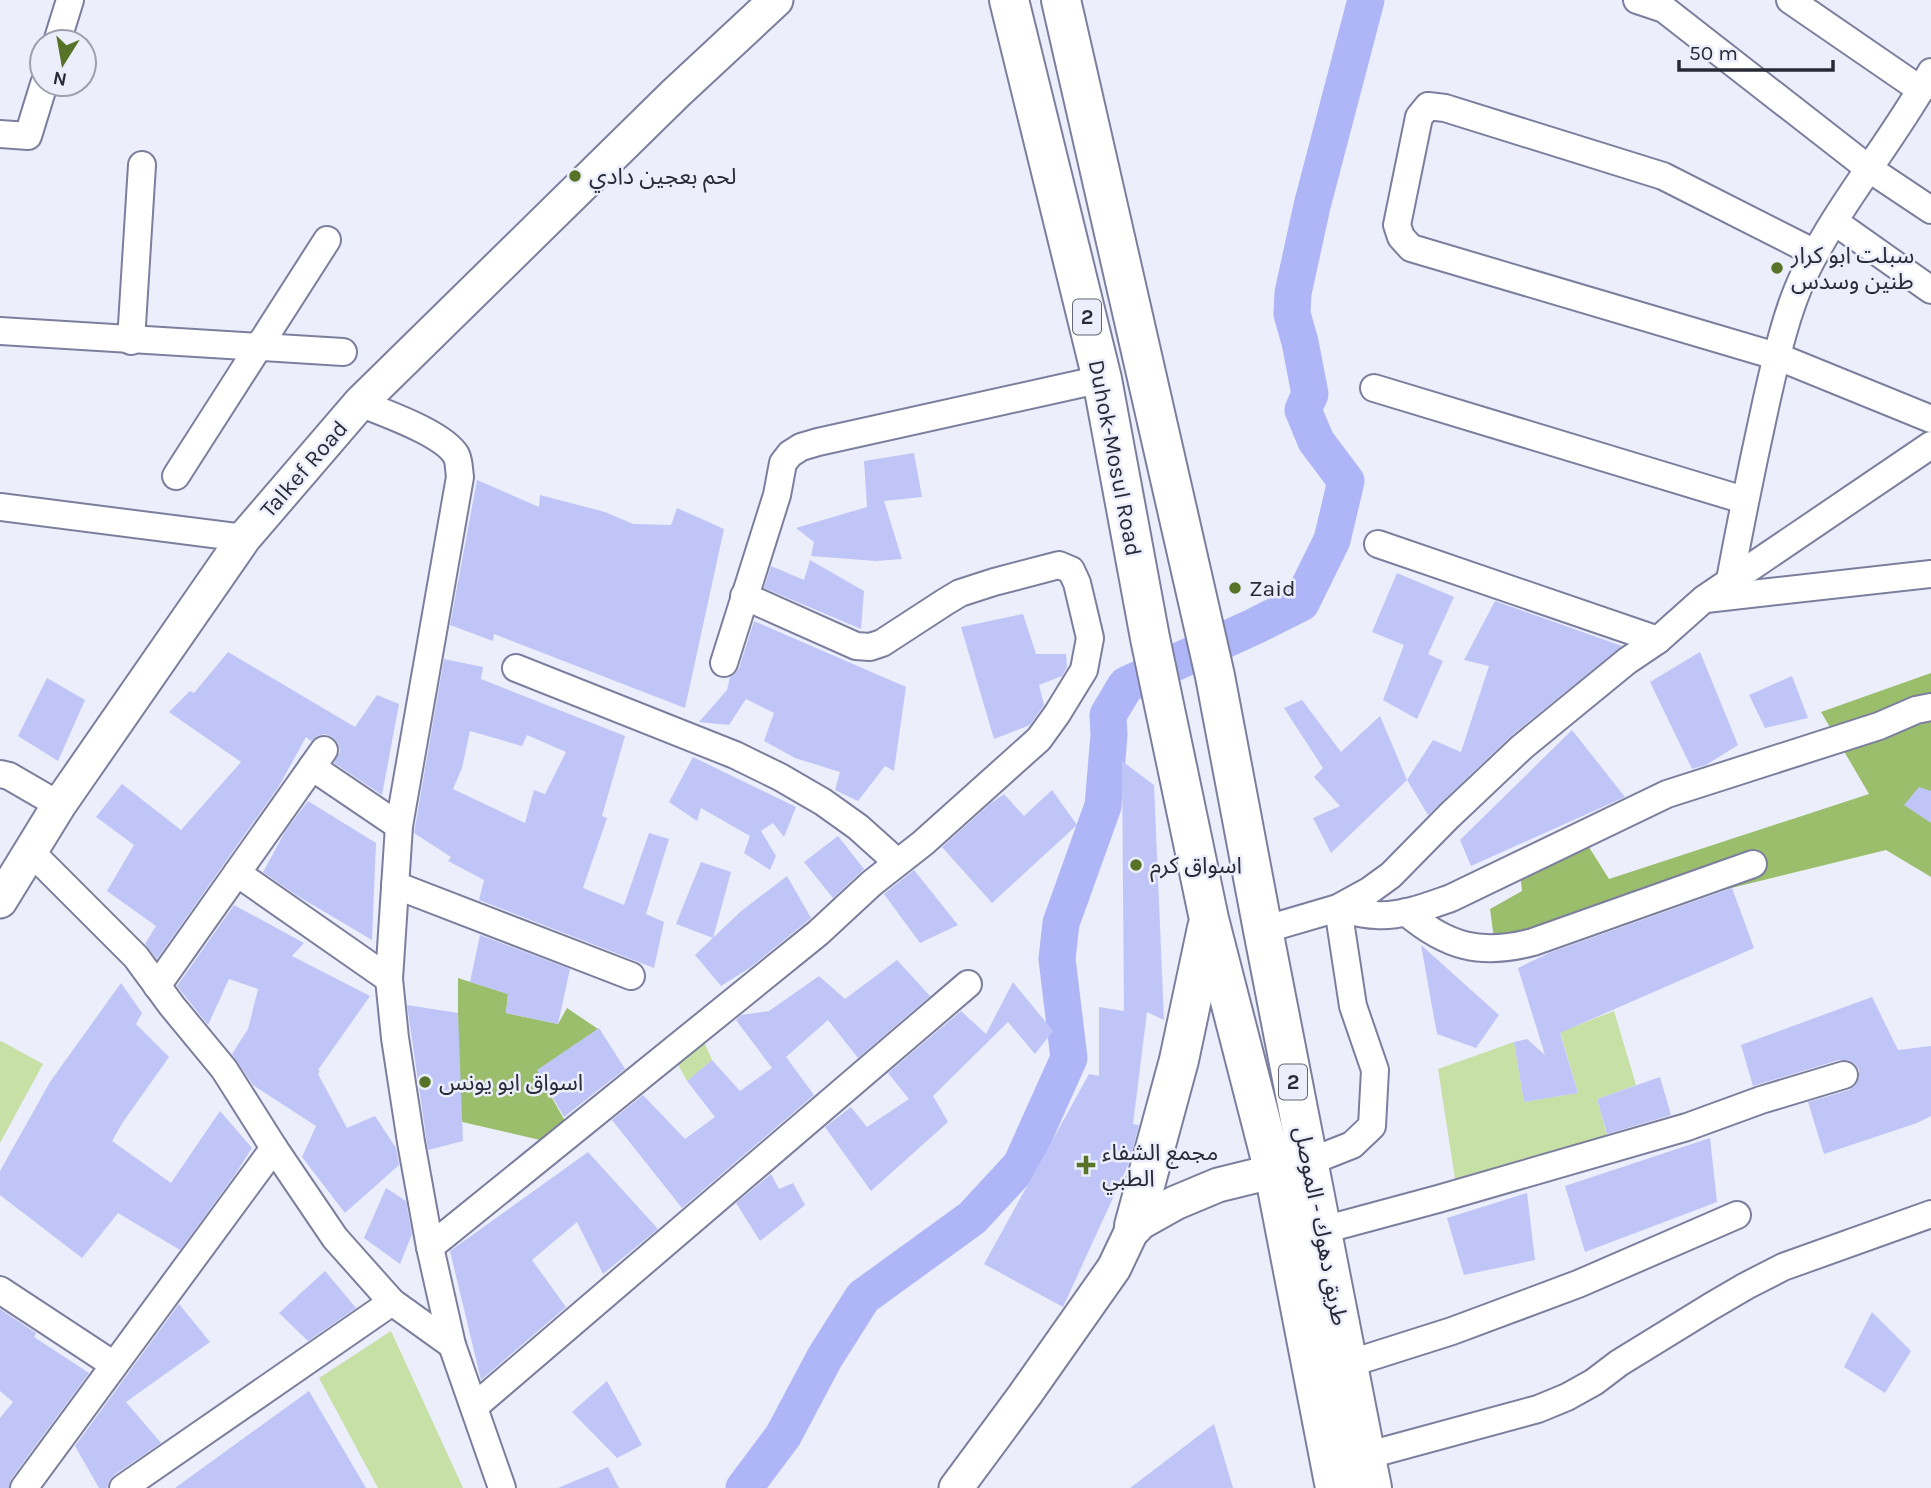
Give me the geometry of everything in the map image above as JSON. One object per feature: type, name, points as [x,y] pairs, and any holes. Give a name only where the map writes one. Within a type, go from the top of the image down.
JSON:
[{"type":"highway","name":"Duhok-Mosul Road","points":[[1009,0],[1102,379],[1150,638],[1209,919]]},
{"type":"highway","name":"Duhok-Mosul Road","points":[[1061,0],[1215,676]]},
{"type":"highway","name":"طريق دهوك - الموصل","points":[[1215,676],[1263,930],[1291,1167],[1335,1488]]},
{"type":"highway","name":"2","points":[[1209,919],[1291,1167]]},
{"type":"highway","points":[[1135,1226],[1179,1060],[1209,919]]},
{"type":"highway","name":"طريق دهوك - الموصل","points":[[1291,1167],[1322,1230],[1369,1472]]},
{"type":"main road","points":[[676,93],[759,0]]},
{"type":"main road","points":[[676,93],[776,0]]},
{"type":"main road","name":"Talkef Road","points":[[0,901],[59,805],[244,538],[360,403],[676,93]]},
{"type":"main road","points":[[956,1488],[1114,1268],[1135,1226],[1196,1193],[1241,1178],[1291,1167]]},
{"type":"street","points":[[61,28],[70,0]]},
{"type":"street","points":[[1637,0],[1664,9],[1868,168],[1931,209]]},
{"type":"street","points":[[1730,580],[1744,500],[1776,356],[1802,278],[1868,168],[1926,81],[1790,0]]},
{"type":"street","points":[[0,134],[28,136],[40,98]]},
{"type":"street","points":[[1815,253],[1663,176],[1445,108],[1428,106],[1419,117],[1397,225],[1401,237],[1411,248],[1776,356],[1931,419]]},
{"type":"street","points":[[131,341],[142,164]]},
{"type":"street","points":[[1835,222],[1931,290]]},
{"type":"street","points":[[176,476],[327,240]]},
{"type":"street","points":[[0,331],[343,352]]},
{"type":"street","points":[[724,663],[777,495],[783,463],[790,454],[801,447],[818,442],[1102,379]]},
{"type":"street","points":[[1374,388],[1744,500]]},
{"type":"street","points":[[360,403],[420,428],[442,441],[457,456],[460,477],[399,826],[389,979],[405,1103],[430,1247],[452,1345],[502,1488]]},
{"type":"street","points":[[1263,930],[1338,908],[1369,891],[1391,875],[1522,747],[1627,661],[1658,640],[1704,599],[1931,445]]},
{"type":"street","points":[[0,507],[244,538]]},
{"type":"street","points":[[1378,544],[1658,640]]},
{"type":"street","points":[[430,1247],[818,933],[1038,739],[1084,670],[1090,638],[1077,583],[1071,570],[1059,565],[977,587],[945,601],[883,643],[870,647],[856,646],[744,596]]},
{"type":"street","points":[[1704,599],[1931,574]]},
{"type":"street","points":[[516,668],[735,755],[780,777],[823,802],[858,827],[897,862]]},
{"type":"street","points":[[1338,908],[1373,915],[1406,912],[1451,898],[1667,794],[1931,707]]},
{"type":"street","points":[[157,986],[318,758],[399,826]]},
{"type":"street","points":[[0,775],[9,776],[59,805]]},
{"type":"street","points":[[31,852],[136,957],[224,1069],[335,1238],[392,1302],[452,1345]]},
{"type":"street","points":[[1406,912],[1442,938],[1464,946],[1487,950],[1511,948],[1753,864]]},
{"type":"street","points":[[237,873],[389,979]]},
{"type":"street","points":[[395,885],[631,976]]},
{"type":"street","points":[[1291,1167],[1352,1145],[1372,1126],[1375,1070],[1353,1006],[1338,908]]},
{"type":"street","points":[[474,1407],[968,984]]},
{"type":"street","points":[[1322,1230],[1687,1127],[1843,1074]]},
{"type":"street","points":[[24,1488],[274,1148]]},
{"type":"street","points":[[1369,1472],[1567,1397],[1758,1279],[1822,1252],[1931,1214]]},
{"type":"street","points":[[1348,1364],[1452,1331],[1578,1284],[1737,1215]]},
{"type":"street","points":[[0,1290],[114,1365]]},
{"type":"street","points":[[123,1488],[392,1302]]},
{"type":"green space","points":[[1931,673],[1931,877],[1886,850],[1495,946],[1490,909],[1522,891],[1520,871],[1587,844],[1609,879],[1869,794],[1821,712]]},
{"type":"green space","points":[[458,978],[508,994],[506,1013],[558,1024],[567,1008],[601,1031],[538,1073],[565,1121],[557,1144],[458,1121]]},
{"type":"green space","points":[[1614,1011],[1636,1085],[1597,1099],[1608,1139],[1456,1185],[1438,1069],[1514,1042],[1524,1102],[1578,1093],[1560,1032]]},
{"type":"green space","points":[[0,1042],[43,1064],[0,1143]]},
{"type":"green space","points":[[704,1042],[712,1060],[687,1081],[676,1061]]},
{"type":"green space","points":[[391,1331],[463,1488],[378,1488],[319,1378]]},
{"type":"building","points":[[914,453],[922,497],[884,501],[902,559],[876,561],[811,556],[814,542],[796,528],[867,507],[864,461]]},
{"type":"building","points":[[477,480],[539,507],[540,495],[605,512],[633,524],[671,525],[677,508],[724,529],[685,708],[494,634],[493,641],[450,625]]},
{"type":"building","points":[[810,560],[864,591],[861,629],[764,588],[771,566],[804,580]]},
{"type":"building","points":[[1397,573],[1454,597],[1428,654],[1443,661],[1417,719],[1383,700],[1404,645],[1372,632]]},
{"type":"building","points":[[1495,601],[1622,646],[1512,735],[1428,815],[1407,780],[1433,740],[1461,752],[1489,666],[1464,660]]},
{"type":"building","points":[[1023,614],[1036,654],[1066,654],[1067,667],[1062,676],[1039,685],[1044,705],[1030,725],[994,739],[961,627]]},
{"type":"building","points":[[754,621],[906,687],[894,771],[885,766],[858,801],[835,790],[840,772],[795,758],[764,741],[774,713],[746,699],[729,725],[699,722],[727,690],[730,677],[739,668]]},
{"type":"building","points":[[228,652],[355,727],[377,695],[399,704],[382,795],[334,763],[340,751],[334,738],[325,734],[311,741],[306,737],[279,786],[157,959],[145,944],[156,926],[107,891],[134,845],[96,817],[122,784],[181,830],[241,762],[169,712],[190,691],[194,693]]},
{"type":"building","points":[[1700,652],[1738,745],[1706,765],[1692,769],[1650,682]]},
{"type":"building","points":[[444,659],[483,667],[481,679],[625,736],[602,816],[607,818],[583,888],[624,905],[649,833],[669,839],[646,914],[664,922],[654,968],[479,900],[484,880],[448,861],[451,857],[414,833]],"holes":[[[470,731],[522,746],[527,735],[566,752],[545,794],[534,790],[525,823],[453,789],[462,768]]]},
{"type":"building","points":[[1792,676],[1808,718],[1765,728],[1749,695]]},
{"type":"building","points":[[47,678],[85,700],[58,761],[18,736]]},
{"type":"building","points":[[1302,700],[1341,752],[1380,716],[1407,780],[1331,853],[1313,818],[1340,806],[1314,777],[1323,768],[1284,708]]},
{"type":"building","points":[[1572,730],[1625,797],[1471,866],[1460,840]]},
{"type":"building","points":[[693,757],[796,807],[784,837],[773,823],[761,831],[776,856],[770,870],[744,853],[750,836],[701,808],[697,821],[669,802]]},
{"type":"building","points":[[1122,761],[1154,785],[1164,1020],[1147,1012],[1133,1124],[1139,1125],[1129,1163],[1063,1307],[984,1264],[1089,1074],[1099,1076],[1099,1007],[1124,1011]]},
{"type":"building","points":[[1919,787],[1931,791],[1931,823],[1904,805]]},
{"type":"building","points":[[1052,790],[1077,825],[992,903],[942,847],[1004,794],[1024,816]]},
{"type":"building","points":[[308,801],[376,843],[372,940],[263,872],[286,830]]},
{"type":"building","points":[[838,836],[864,869],[833,898],[804,862]]},
{"type":"building","points":[[701,862],[731,872],[713,938],[676,924]]},
{"type":"building","points":[[914,870],[958,925],[920,943],[884,894]]},
{"type":"building","points":[[787,876],[811,918],[751,967],[721,986],[695,955],[740,912]]},
{"type":"building","points":[[1732,888],[1754,948],[1560,1033],[1578,1093],[1524,1102],[1514,1042],[1527,1039],[1545,1055],[1518,968],[1549,953]]},
{"type":"building","points":[[234,905],[304,943],[292,956],[370,996],[318,1070],[318,1074],[347,1128],[375,1116],[396,1148],[399,1165],[345,1213],[302,1157],[316,1126],[253,1085],[232,1054],[248,1029],[258,989],[229,979],[208,1025],[177,986]]},
{"type":"building","points":[[480,935],[570,969],[558,1024],[506,1013],[508,994],[470,982]]},
{"type":"building","points":[[1421,945],[1499,1015],[1476,1048],[1437,1034]]},
{"type":"building","points":[[897,960],[930,996],[858,1058],[828,1020],[786,1057],[814,1095],[682,1208],[612,1120],[643,1095],[685,1139],[715,1117],[687,1081],[712,1060],[740,1091],[772,1068],[736,1020],[741,1015],[769,1011],[819,976],[845,999]]},
{"type":"building","points":[[1013,982],[1053,1031],[1035,1054],[1008,1022],[933,1096],[948,1122],[871,1191],[825,1127],[851,1107],[867,1127],[909,1099],[888,1073],[961,1011],[986,1034]]},
{"type":"building","points":[[121,983],[142,1013],[136,1024],[169,1057],[112,1141],[171,1183],[220,1111],[252,1148],[180,1250],[118,1213],[82,1258],[0,1195],[0,1171],[50,1082]]},
{"type":"building","points":[[1872,997],[1898,1050],[1931,1046],[1931,1116],[1824,1154],[1808,1102],[1855,1086],[1859,1070],[1855,1064],[1848,1060],[1839,1060],[1753,1086],[1741,1045]]},
{"type":"building","points":[[407,1005],[458,1013],[463,1141],[428,1150]]},
{"type":"building","points":[[599,1028],[625,1069],[564,1117],[537,1070]]},
{"type":"building","points":[[1660,1077],[1671,1115],[1607,1134],[1597,1099]]},
{"type":"building","points":[[1710,1138],[1717,1202],[1585,1252],[1565,1186]]},
{"type":"building","points":[[588,1152],[658,1229],[603,1274],[577,1222],[532,1260],[566,1307],[481,1380],[450,1251]]},
{"type":"building","points":[[771,1174],[779,1189],[793,1183],[805,1205],[760,1241],[736,1203]]},
{"type":"building","points":[[386,1188],[406,1201],[412,1234],[400,1264],[364,1238]]},
{"type":"building","points":[[1527,1193],[1535,1260],[1464,1275],[1447,1218]]},
{"type":"building","points":[[325,1271],[356,1308],[308,1341],[279,1313]]},
{"type":"building","points":[[179,1304],[210,1342],[126,1402],[161,1443],[114,1475],[107,1488],[99,1488],[75,1446]]},
{"type":"building","points":[[0,1309],[36,1333],[34,1337],[89,1373],[11,1479],[9,1488],[0,1488],[0,1418],[13,1402],[0,1391]]},
{"type":"building","points":[[1872,1312],[1911,1351],[1885,1393],[1844,1367]]},
{"type":"building","points":[[607,1381],[642,1445],[617,1458],[572,1412]]},
{"type":"building","points":[[309,1391],[366,1488],[175,1488]]},
{"type":"building","points":[[1214,1424],[1233,1488],[1130,1488]]},
{"type":"building","points":[[608,1467],[619,1488],[558,1488]]},
{"type":"waterway","points":[[744,1488],[783,1436],[825,1357],[863,1297],[972,1218],[1021,1165],[1069,1058],[1057,959],[1061,923],[1103,806],[1108,715],[1126,685],[1301,603],[1332,540],[1346,481],[1316,441],[1303,410],[1310,394],[1292,314],[1293,293],[1312,206],[1366,0]]},
{"type":"place","name":"لحم بعجين دادي","points":[[575,176]]},
{"type":"place","name":"سبلت ابو كرار طنين وسدس","points":[[1777,268]]},
{"type":"place","name":"Zaid","points":[[1235,588]]},
{"type":"place","name":"اسواق كرم","points":[[1136,865]]},
{"type":"place","name":"اسواق ابو يونس","points":[[425,1082]]},
{"type":"place","name":"مجمع الشفاء الطبي","points":[[1086,1165]]}]
